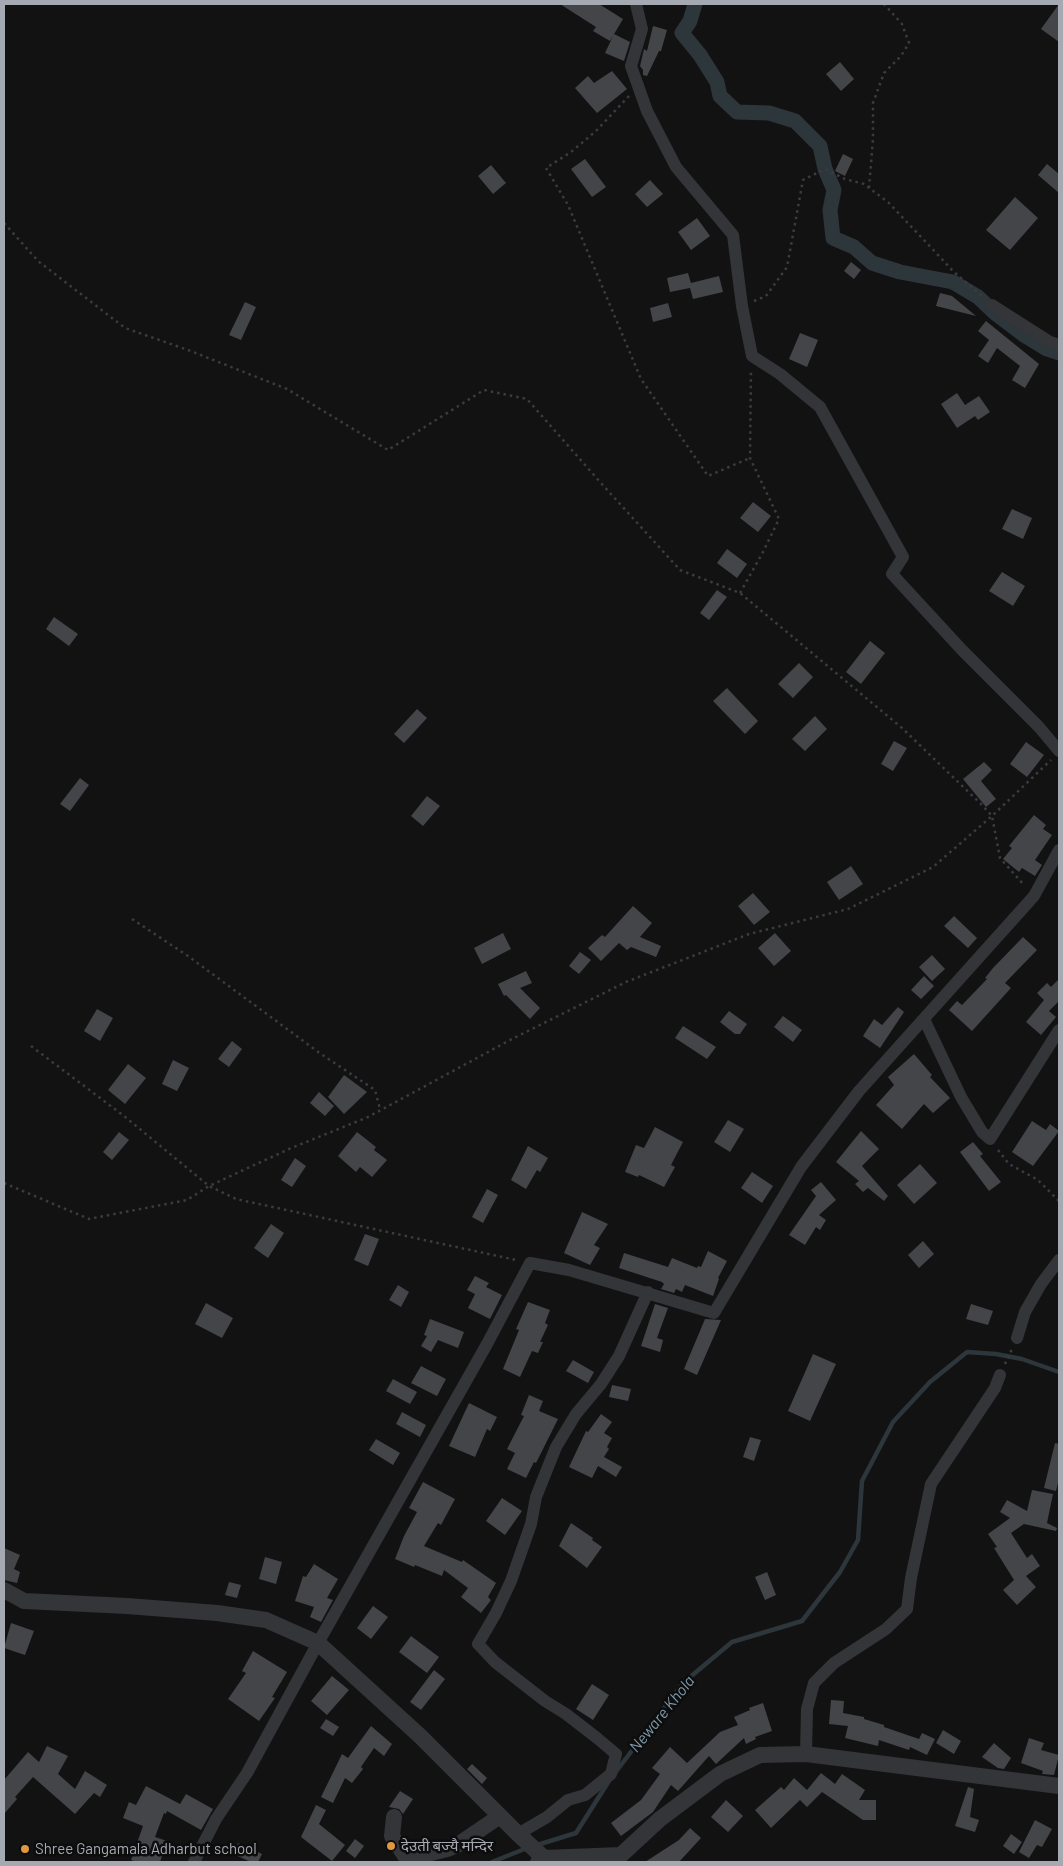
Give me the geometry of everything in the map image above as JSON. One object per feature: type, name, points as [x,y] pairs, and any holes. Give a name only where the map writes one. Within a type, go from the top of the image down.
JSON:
[{"type":"street","points":[[636,4],[642,29],[631,66],[647,111],[676,166],[733,234],[742,306],[752,356],[780,374],[820,407],[903,557],[892,574],[962,650],[1039,727],[1056,755]]},
{"type":"street","points":[[992,305],[1050,342],[1059,345]]},
{"type":"street","points":[[194,1862],[216,1819],[247,1774],[318,1643],[487,1344],[530,1263],[569,1270],[714,1313],[801,1167],[859,1091],[1034,896],[1059,850]]},
{"type":"street","points":[[924,1019],[961,1097],[982,1132],[990,1139],[1059,1030]]},
{"type":"street","points":[[1017,1338],[1025,1312],[1041,1284],[1059,1260]]},
{"type":"street","points":[[518,1834],[547,1817],[568,1800],[585,1795],[611,1774],[616,1754],[496,1662],[478,1644],[496,1613],[511,1580],[531,1524],[536,1497],[556,1447],[576,1414],[601,1384],[620,1356],[648,1292]]},
{"type":"street","points":[[806,1754],[807,1709],[814,1683],[834,1663],[886,1629],[907,1609],[931,1484],[995,1388],[1000,1375]]},
{"type":"street","points":[[4,1590],[24,1601],[154,1608],[266,1620],[318,1643],[420,1736],[518,1834],[541,1860],[621,1855],[660,1819],[720,1774],[760,1755],[806,1754],[1059,1786]]},
{"type":"street","points":[[394,1817],[392,1836],[407,1859],[459,1844],[500,1816]]},
{"type":"path","points":[[869,188],[873,139],[873,103],[884,73],[901,56],[909,43],[902,24],[884,4]]},
{"type":"path","points":[[618,107],[584,142],[546,168],[568,206],[641,379],[708,476],[750,458]]},
{"type":"path","points":[[742,306],[766,296],[787,267],[803,180],[825,169],[845,179],[864,184],[889,203],[954,272],[992,305]]},
{"type":"path","points":[[4,223],[38,261],[125,328],[288,389],[388,450],[484,390],[527,398],[680,570],[740,593],[902,728],[992,816],[1000,858],[1034,896]]},
{"type":"path","points":[[740,593],[779,519],[750,458],[752,356]]},
{"type":"path","points":[[4,1183],[89,1219],[187,1200],[209,1186],[289,1149],[368,1117],[512,1039],[626,982],[749,934],[848,909],[933,867],[992,816],[1056,755]]},
{"type":"path","points":[[132,919],[188,956],[374,1090],[380,1109]]},
{"type":"path","points":[[31,1046],[124,1116],[209,1186],[236,1199],[530,1263]]},
{"type":"path","points":[[990,1139],[1009,1164],[1038,1180],[1059,1201]]},
{"type":"path","points":[[1000,1375],[1017,1338]]},
{"type":"building","points":[[560,4],[599,4],[623,19],[610,41],[593,31],[596,27]]},
{"type":"building","points":[[1059,4],[1059,42],[1041,29]]},
{"type":"building","points":[[653,26],[667,30],[661,51],[659,51],[647,76],[643,75],[643,70],[640,66],[644,49],[647,51]]},
{"type":"building","points":[[614,34],[630,42],[624,61],[605,53]]},
{"type":"building","points":[[840,62],[854,79],[841,91],[826,74]]},
{"type":"building","points":[[612,71],[627,89],[597,113],[575,88],[588,76],[594,83]]},
{"type":"building","points":[[843,154],[853,159],[845,176],[835,171]]},
{"type":"building","points":[[585,159],[606,187],[592,197],[571,169]]},
{"type":"building","points":[[1047,164],[1059,174],[1059,193],[1038,175]]},
{"type":"building","points":[[491,165],[506,183],[493,194],[478,176]]},
{"type":"building","points":[[650,180],[663,194],[647,207],[635,194]]},
{"type":"building","points":[[1015,197],[1038,218],[1010,250],[986,230]]},
{"type":"building","points":[[697,218],[710,236],[691,250],[678,232]]},
{"type":"building","points":[[851,262],[861,270],[854,279],[844,271]]},
{"type":"building","points":[[688,273],[691,283],[719,276],[723,292],[693,299],[690,288],[670,292],[667,278]]},
{"type":"building","points":[[940,293],[952,296],[976,316],[936,306]]},
{"type":"building","points":[[245,302],[256,307],[241,340],[229,335]]},
{"type":"building","points":[[668,303],[672,317],[653,322],[650,308]]},
{"type":"building","points":[[986,321],[1039,364],[1025,388],[1012,380],[1020,366],[997,348],[988,363],[978,356],[989,340],[978,331]]},
{"type":"building","points":[[800,333],[818,340],[807,367],[789,359]]},
{"type":"building","points":[[957,393],[965,405],[979,396],[990,412],[978,420],[975,416],[957,428],[941,404]]},
{"type":"building","points":[[753,502],[771,516],[758,532],[740,518]]},
{"type":"building","points":[[1012,509],[1032,518],[1023,539],[1002,529]]},
{"type":"building","points":[[727,549],[747,564],[737,578],[717,563]]},
{"type":"building","points":[[1002,572],[1025,586],[1013,606],[989,591]]},
{"type":"building","points":[[717,590],[727,597],[709,620],[700,613]]},
{"type":"building","points":[[54,617],[78,634],[69,646],[46,629]]},
{"type":"building","points":[[870,641],[885,653],[861,684],[846,672]]},
{"type":"building","points":[[799,663],[813,677],[793,698],[778,684]]},
{"type":"building","points":[[727,688],[758,721],[745,734],[713,701]]},
{"type":"building","points":[[417,709],[427,718],[404,743],[394,734]]},
{"type":"building","points":[[815,716],[827,729],[805,751],[792,739]]},
{"type":"building","points":[[894,741],[907,748],[893,771],[881,764]]},
{"type":"building","points":[[1026,742],[1044,755],[1027,777],[1010,764]]},
{"type":"building","points":[[984,762],[992,770],[981,781],[996,799],[986,807],[963,779]]},
{"type":"building","points":[[80,778],[89,785],[70,811],[60,804]]},
{"type":"building","points":[[427,796],[440,806],[423,826],[411,816]]},
{"type":"building","points":[[1034,815],[1046,825],[1043,829],[1052,835],[1035,860],[1042,865],[1035,876],[1022,868],[1019,872],[1003,859],[1012,848],[1009,846]]},
{"type":"building","points":[[851,866],[863,884],[839,900],[827,882]]},
{"type":"building","points":[[753,893],[770,912],[754,925],[738,906]]},
{"type":"building","points":[[633,906],[652,923],[640,937],[661,946],[656,957],[631,947],[627,950],[619,943],[601,961],[588,948],[602,935],[605,937]]},
{"type":"building","points":[[954,916],[977,938],[968,948],[944,926]]},
{"type":"building","points":[[503,933],[511,949],[482,964],[474,948]]},
{"type":"building","points":[[775,933],[791,951],[774,966],[758,948]]},
{"type":"building","points":[[1023,937],[1037,950],[1005,983],[1011,988],[972,1031],[949,1010],[957,1001],[962,1005],[987,979],[985,978],[993,968]]},
{"type":"building","points":[[580,952],[591,960],[579,974],[569,966]]},
{"type":"building","points":[[932,955],[945,969],[932,981],[919,967]]},
{"type":"building","points":[[526,971],[532,983],[520,988],[540,1008],[530,1019],[506,995],[504,996],[498,984]]},
{"type":"building","points":[[924,976],[934,986],[921,999],[911,990]]},
{"type":"building","points":[[1059,979],[1059,1001],[1049,1011],[1056,1017],[1041,1035],[1026,1022],[1044,1000],[1037,993],[1047,983],[1051,987]]},
{"type":"building","points":[[898,1007],[904,1012],[880,1048],[863,1036],[874,1019],[882,1025]]},
{"type":"building","points":[[97,1009],[113,1018],[100,1041],[84,1031]]},
{"type":"building","points":[[729,1011],[747,1024],[740,1034],[735,1034],[720,1022]]},
{"type":"building","points":[[783,1016],[802,1030],[793,1042],[774,1027]]},
{"type":"building","points":[[683,1026],[716,1047],[707,1059],[675,1038]]},
{"type":"building","points":[[232,1041],[242,1049],[229,1067],[218,1059]]},
{"type":"building","points":[[914,1054],[932,1075],[930,1077],[950,1098],[933,1113],[924,1104],[902,1129],[876,1105],[894,1085],[888,1077]]},
{"type":"building","points":[[173,1060],[189,1068],[177,1091],[162,1084]]},
{"type":"building","points":[[128,1064],[146,1078],[125,1104],[108,1090]]},
{"type":"building","points":[[344,1075],[367,1092],[344,1114],[328,1097]]},
{"type":"building","points":[[319,1092],[334,1106],[325,1116],[310,1103]]},
{"type":"building","points":[[728,1120],[744,1129],[730,1152],[714,1142]]},
{"type":"building","points":[[1032,1121],[1046,1130],[1050,1124],[1059,1131],[1033,1166],[1012,1152]]},
{"type":"building","points":[[655,1127],[683,1142],[671,1165],[675,1167],[664,1187],[639,1175],[638,1177],[625,1172],[636,1145],[644,1148]]},
{"type":"building","points":[[861,1131],[879,1149],[862,1166],[888,1196],[884,1201],[868,1188],[863,1192],[855,1184],[859,1181],[836,1162]]},
{"type":"building","points":[[119,1132],[129,1140],[112,1160],[103,1152]]},
{"type":"building","points":[[357,1132],[376,1147],[374,1150],[387,1160],[372,1177],[360,1167],[356,1172],[338,1156]]},
{"type":"building","points":[[973,1142],[983,1154],[980,1156],[1001,1182],[989,1191],[960,1152]]},
{"type":"building","points":[[528,1146],[548,1158],[540,1172],[537,1170],[526,1189],[511,1180]]},
{"type":"building","points":[[295,1158],[306,1166],[292,1187],[281,1180]]},
{"type":"building","points":[[920,1164],[937,1183],[914,1204],[897,1185]]},
{"type":"building","points":[[752,1172],[773,1186],[762,1203],[741,1188]]},
{"type":"building","points":[[821,1182],[836,1200],[819,1215],[826,1220],[820,1230],[816,1227],[805,1245],[789,1235],[816,1196],[811,1190]]},
{"type":"building","points":[[487,1189],[498,1195],[483,1223],[472,1217]]},
{"type":"building","points":[[582,1212],[608,1224],[594,1245],[600,1248],[590,1265],[564,1253]]},
{"type":"building","points":[[271,1224],[284,1233],[268,1258],[254,1248]]},
{"type":"building","points":[[365,1234],[379,1239],[368,1266],[354,1260]]},
{"type":"building","points":[[923,1241],[934,1254],[919,1268],[908,1255]]},
{"type":"building","points":[[708,1251],[727,1261],[718,1278],[713,1296],[685,1285],[682,1292],[676,1289],[674,1293],[661,1289],[664,1284],[662,1282],[619,1268],[624,1253],[668,1267],[672,1258],[697,1268],[698,1266],[701,1267]]},
{"type":"building","points":[[475,1276],[489,1283],[486,1287],[502,1295],[490,1319],[468,1308],[475,1294],[467,1290]]},
{"type":"building","points":[[398,1285],[409,1292],[401,1307],[389,1300]]},
{"type":"building","points":[[528,1302],[550,1310],[545,1323],[548,1325],[540,1342],[543,1342],[538,1353],[532,1351],[520,1377],[503,1369],[519,1330],[516,1329]]},
{"type":"building","points":[[206,1303],[233,1318],[222,1338],[195,1324]]},
{"type":"building","points":[[655,1304],[668,1308],[657,1338],[663,1340],[660,1352],[641,1346]]},
{"type":"building","points":[[971,1304],[993,1311],[988,1325],[966,1319]]},
{"type":"building","points":[[430,1319],[464,1332],[458,1348],[438,1340],[431,1352],[421,1346],[427,1336],[424,1335]]},
{"type":"building","points":[[705,1319],[721,1320],[697,1375],[684,1369]]},
{"type":"building","points":[[813,1354],[836,1364],[810,1421],[788,1411]]},
{"type":"building","points":[[573,1360],[594,1372],[588,1383],[566,1371]]},
{"type":"building","points":[[421,1366],[446,1379],[437,1396],[411,1383]]},
{"type":"building","points":[[393,1379],[417,1392],[410,1404],[386,1391]]},
{"type":"building","points":[[612,1385],[631,1389],[628,1401],[609,1397]]},
{"type":"building","points":[[529,1395],[543,1401],[539,1411],[558,1419],[536,1463],[534,1462],[526,1478],[507,1469],[515,1453],[507,1449],[524,1416],[521,1415]]},
{"type":"building","points":[[469,1403],[497,1417],[490,1431],[487,1429],[475,1457],[449,1446]]},
{"type":"building","points":[[402,1412],[426,1425],[420,1437],[396,1424]]},
{"type":"building","points":[[601,1414],[612,1422],[604,1433],[612,1438],[607,1447],[609,1449],[604,1457],[622,1467],[616,1477],[598,1466],[592,1478],[569,1467],[586,1431],[588,1432]]},
{"type":"building","points":[[750,1437],[761,1440],[754,1461],[743,1457]]},
{"type":"building","points":[[376,1439],[400,1453],[393,1465],[369,1450]]},
{"type":"building","points":[[1055,1443],[1059,1444],[1059,1479],[1056,1491],[1044,1488]]},
{"type":"building","points":[[423,1482],[455,1499],[441,1525],[438,1523],[424,1546],[462,1562],[463,1560],[496,1583],[488,1597],[491,1600],[481,1613],[461,1597],[468,1588],[444,1570],[442,1576],[395,1559],[404,1536],[417,1512],[409,1508]]},
{"type":"building","points":[[1032,1490],[1053,1494],[1047,1523],[1057,1528],[1056,1531],[1024,1524],[1011,1533],[1027,1558],[1032,1554],[1040,1566],[1026,1576],[1036,1587],[1017,1605],[1003,1590],[1014,1580],[994,1548],[997,1547],[988,1534],[1010,1518],[1000,1512],[1007,1500],[1027,1511]]},
{"type":"building","points":[[502,1498],[522,1511],[505,1535],[486,1521]]},
{"type":"building","points":[[571,1523],[593,1538],[592,1540],[602,1547],[587,1568],[559,1546]]},
{"type":"building","points":[[4,1548],[20,1555],[14,1569],[20,1572],[17,1583],[4,1580]]},
{"type":"building","points":[[265,1557],[282,1562],[276,1584],[259,1579]]},
{"type":"building","points":[[314,1564],[338,1579],[327,1598],[333,1600],[321,1622],[310,1617],[314,1607],[295,1601],[303,1576],[306,1577]]},
{"type":"building","points":[[767,1572],[776,1595],[765,1600],[755,1577]]},
{"type":"building","points":[[229,1582],[241,1585],[237,1598],[225,1595]]},
{"type":"building","points":[[373,1606],[388,1617],[371,1639],[357,1628]]},
{"type":"building","points":[[11,1623],[34,1631],[25,1655],[4,1648]]},
{"type":"building","points":[[411,1636],[439,1657],[427,1673],[399,1652]]},
{"type":"building","points":[[253,1651],[287,1672],[272,1697],[275,1698],[259,1721],[228,1699],[246,1673],[242,1671]]},
{"type":"building","points":[[434,1670],[445,1679],[421,1710],[410,1702]]},
{"type":"building","points":[[332,1676],[349,1690],[327,1715],[311,1701]]},
{"type":"building","points":[[592,1684],[609,1695],[593,1720],[576,1709]]},
{"type":"building","points":[[831,1700],[844,1701],[843,1713],[864,1717],[864,1719],[884,1725],[884,1727],[919,1739],[922,1733],[935,1739],[927,1755],[910,1747],[909,1750],[879,1740],[878,1746],[845,1738],[848,1726],[829,1724]]},
{"type":"building","points":[[763,1703],[772,1731],[755,1737],[756,1739],[746,1744],[744,1738],[716,1764],[709,1756],[678,1791],[671,1785],[653,1812],[621,1836],[611,1823],[641,1800],[660,1774],[652,1768],[670,1747],[687,1763],[720,1732],[738,1725],[734,1717],[750,1710],[749,1708]]},
{"type":"building","points":[[326,1719],[339,1727],[333,1736],[320,1728]]},
{"type":"building","points":[[371,1726],[392,1744],[384,1756],[374,1748],[361,1767],[363,1769],[352,1783],[345,1778],[333,1803],[321,1797],[342,1754],[348,1758]]},
{"type":"building","points":[[943,1730],[961,1741],[954,1754],[936,1743]]},
{"type":"building","points":[[1029,1738],[1044,1743],[1041,1750],[1059,1755],[1054,1775],[1042,1774],[1043,1771],[1021,1763]]},
{"type":"building","points":[[994,1743],[1011,1758],[1004,1769],[998,1768],[982,1757]]},
{"type":"building","points":[[47,1746],[68,1756],[58,1774],[75,1789],[85,1771],[107,1785],[100,1797],[94,1793],[75,1814],[33,1777],[15,1797],[17,1799],[4,1814],[4,1780],[28,1752],[39,1762]]},
{"type":"building","points":[[472,1764],[487,1778],[482,1784],[467,1769]]},
{"type":"building","points":[[821,1773],[835,1784],[842,1774],[865,1790],[859,1800],[876,1800],[876,1820],[863,1820],[822,1792],[807,1807],[800,1800],[771,1828],[755,1810],[781,1787],[784,1790],[794,1778],[807,1790]]},
{"type":"building","points":[[146,1786],[180,1804],[186,1794],[213,1809],[201,1830],[167,1811],[166,1814],[164,1813],[155,1837],[167,1841],[160,1862],[137,1862],[131,1860],[143,1826],[123,1818],[129,1802],[136,1805]]},
{"type":"building","points":[[968,1787],[974,1789],[970,1817],[979,1820],[975,1832],[955,1826]]},
{"type":"building","points":[[400,1791],[413,1799],[403,1814],[399,1809],[389,1807]]},
{"type":"building","points":[[726,1800],[743,1816],[728,1832],[711,1817]]},
{"type":"building","points":[[316,1805],[326,1810],[319,1824],[345,1845],[332,1861],[301,1837]]},
{"type":"building","points":[[1035,1820],[1052,1829],[1042,1847],[1037,1845],[1029,1858],[1019,1852]]},
{"type":"building","points":[[690,1828],[701,1838],[679,1862],[645,1862],[679,1840]]},
{"type":"building","points":[[1011,1834],[1022,1842],[1014,1854],[1003,1846]]},
{"type":"building","points":[[355,1839],[364,1846],[355,1858],[346,1851]]},
{"type":"building","points":[[238,1843],[262,1854],[258,1862],[251,1862],[233,1854]]},
{"type":"waterway","points":[[695,4],[690,21],[682,33],[700,55],[717,82],[720,96],[737,112],[769,113],[795,121],[820,146],[825,169],[834,190],[830,210],[833,238],[854,247],[872,263],[900,272],[953,282],[978,297],[995,313],[1024,335],[1047,349],[1059,353]]},
{"type":"waterway","name":"Neware Khola","points":[[615,1773],[683,1683],[732,1642],[802,1621],[840,1572],[858,1540],[862,1481],[893,1422],[930,1382],[967,1352],[996,1354],[1022,1359],[1059,1372]]},
{"type":"waterway","name":"Neware Khola","points":[[537,1845],[576,1833],[609,1781]]},
{"type":"waterway","name":"Neware Khola","points":[[492,1862],[527,1848]]},
{"type":"place","name":"देउती बज्यै मन्दिर","points":[[391,1846]]},
{"type":"place","name":"Shree Gangamala Adharbut school","points":[[25,1849]]}]
